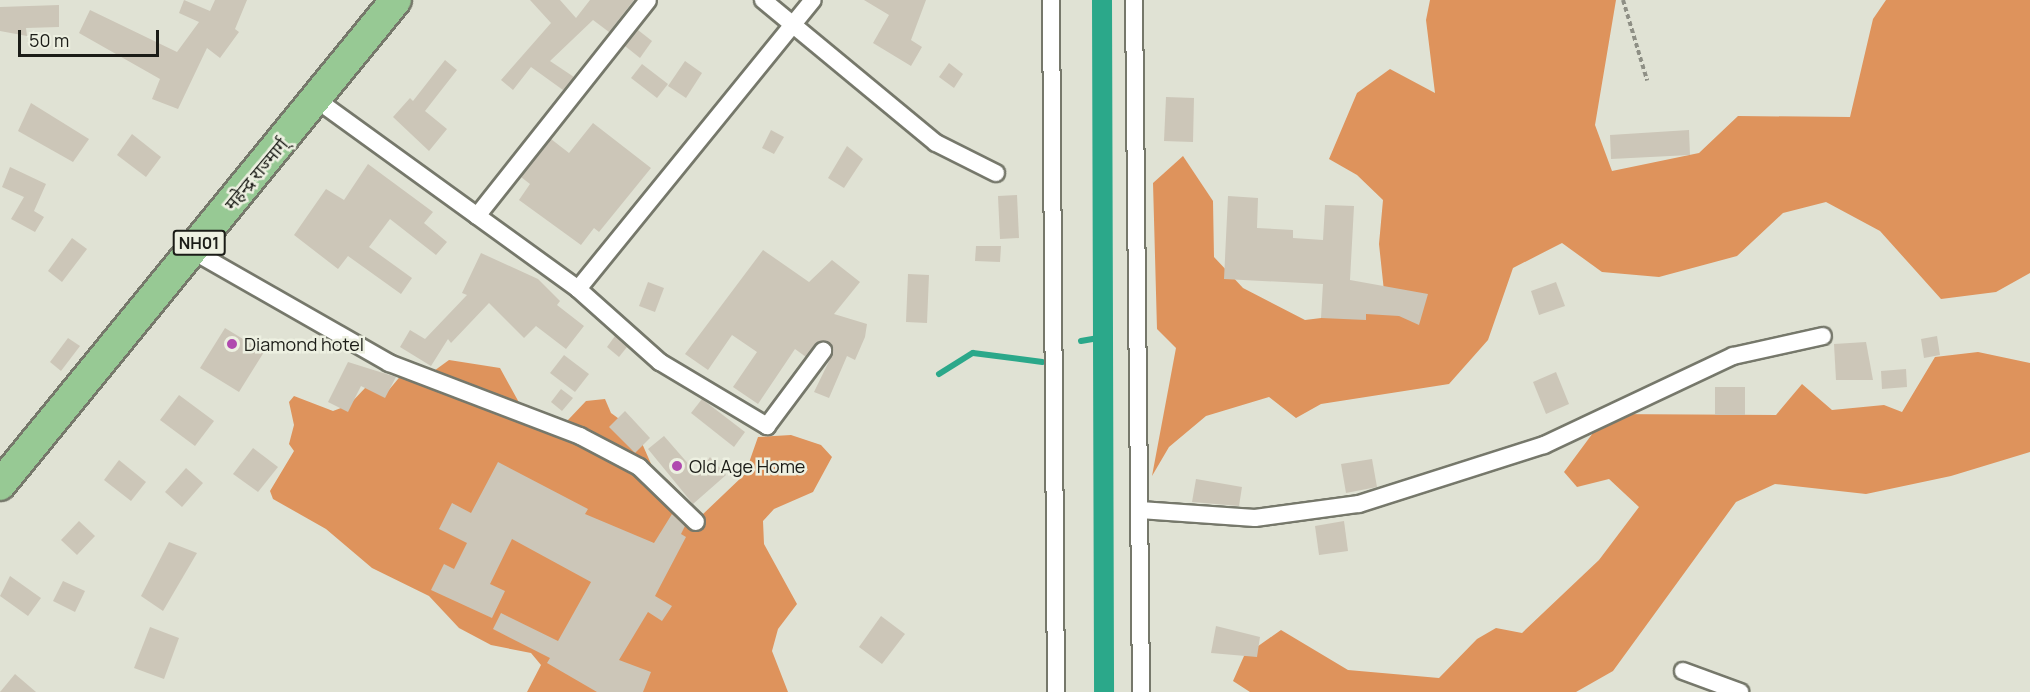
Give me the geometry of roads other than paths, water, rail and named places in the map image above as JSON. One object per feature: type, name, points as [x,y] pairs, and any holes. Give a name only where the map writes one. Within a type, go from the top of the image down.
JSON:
[{"type":"highway","name":"महेन्द्र राज्मार्ग्","points":[[0,485],[317,100],[396,0]]},
{"type":"street","points":[[477,216],[648,0]]},
{"type":"street","points":[[763,0],[936,143],[996,173]]},
{"type":"street","points":[[578,290],[792,23],[813,0]]},
{"type":"street","points":[[1051,0],[1056,692]]},
{"type":"street","points":[[1134,0],[1141,692]]},
{"type":"street","points":[[317,100],[578,290],[660,362],[768,426],[824,351]]},
{"type":"street","points":[[193,251],[389,363],[580,436],[639,467],[696,522]]},
{"type":"street","points":[[1140,510],[1255,518],[1359,504],[1544,445],[1733,356],[1823,336]]},
{"type":"street","points":[[1683,671],[1740,692]]},
{"type":"waterway","points":[[1102,0],[1104,692]]},
{"type":"waterway","points":[[1081,341],[1103,337]]},
{"type":"waterway","points":[[939,374],[973,353],[1042,362]]},
{"type":"place","name":"Diamond hotel","points":[[232,344]]},
{"type":"place","name":"Old Age Home","points":[[677,466]]}]
